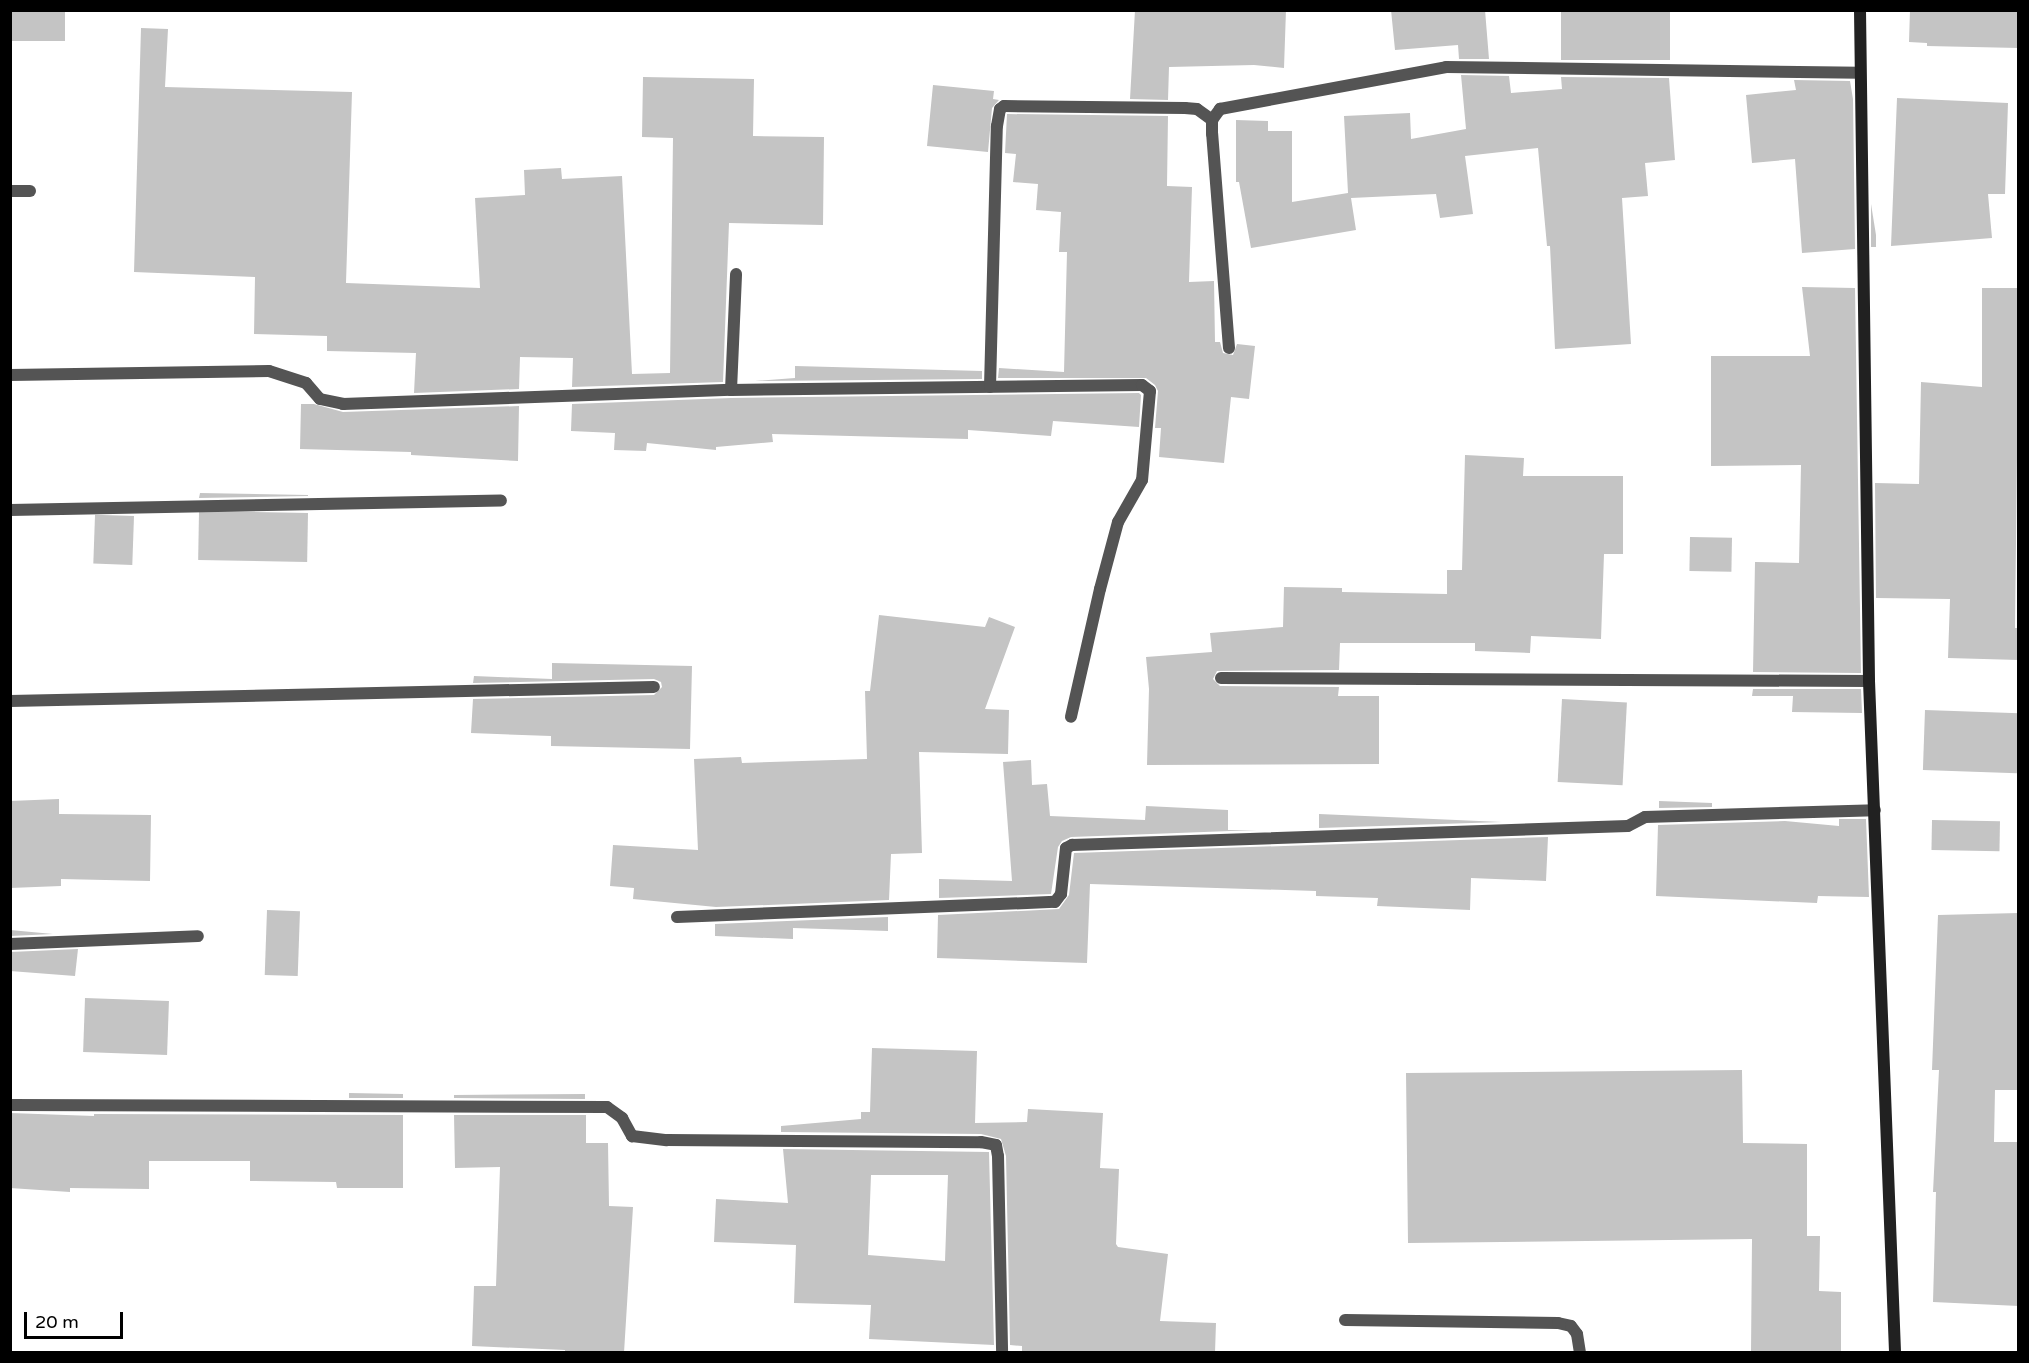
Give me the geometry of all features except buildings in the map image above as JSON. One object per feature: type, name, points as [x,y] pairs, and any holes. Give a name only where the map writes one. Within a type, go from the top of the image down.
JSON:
[{"type":"main road","points":[[1860,10],[1869,681],[1895,1353]]},
{"type":"street","points":[[1228,348],[1212,120],[1220,109],[1446,67],[1860,73]]},
{"type":"street","points":[[990,387],[997,126],[1000,109],[1004,106],[1185,108],[1197,109],[1212,120]]},
{"type":"street","points":[[10,191],[30,191]]},
{"type":"street","points":[[730,390],[736,274]]},
{"type":"street","points":[[10,375],[269,371],[288,375],[306,383],[320,399],[343,404],[730,390],[1142,385],[1150,391],[1142,480],[1119,522],[1100,589],[1071,717]]},
{"type":"street","points":[[10,510],[501,501]]},
{"type":"street","points":[[1221,678],[1869,681]]},
{"type":"street","points":[[10,701],[654,687]]},
{"type":"street","points":[[677,917],[1055,902],[1061,894],[1066,848],[1072,845],[1628,826],[1645,817],[1875,810]]},
{"type":"street","points":[[10,944],[198,936]]},
{"type":"street","points":[[10,1105],[607,1107],[622,1118],[632,1136],[668,1140],[981,1142],[996,1145],[1002,1353]]},
{"type":"street","points":[[1345,1320],[1558,1323],[1571,1326],[1577,1334],[1580,1353]]}]
